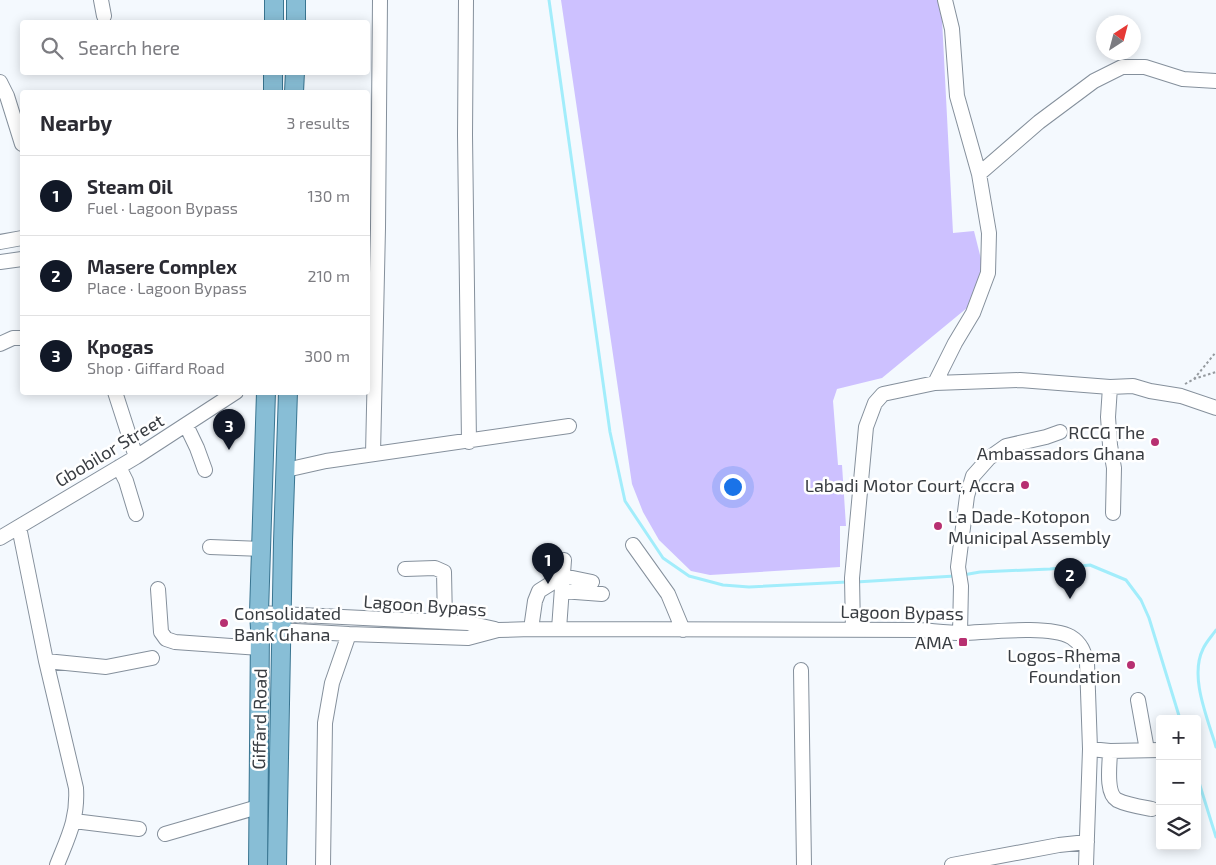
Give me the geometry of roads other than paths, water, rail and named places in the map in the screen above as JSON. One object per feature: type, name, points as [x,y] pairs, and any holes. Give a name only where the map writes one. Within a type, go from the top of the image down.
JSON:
[{"type":"main road","points":[[274,0],[274,20]]},
{"type":"main road","points":[[296,0],[296,20]]},
{"type":"main road","points":[[273,75],[273,90]]},
{"type":"main road","points":[[294,90],[295,75]]},
{"type":"main road","name":"Giffard Road","points":[[258,865],[259,621],[266,395]]},
{"type":"main road","name":"Giffard Road","points":[[277,865],[288,395]]},
{"type":"street","points":[[101,0],[104,16]]},
{"type":"street","points":[[373,454],[378,238],[380,0]]},
{"type":"street","points":[[466,0],[465,135],[469,442]]},
{"type":"street","points":[[936,383],[954,343],[973,313],[988,273],[989,232],[979,174],[957,96],[952,29],[945,0]]},
{"type":"street","points":[[979,174],[1039,122],[1094,81],[1122,67],[1145,66],[1183,79],[1216,81]]},
{"type":"street","points":[[0,82],[7,96],[20,138]]},
{"type":"street","points":[[0,242],[20,238]]},
{"type":"street","points":[[0,262],[20,259]]},
{"type":"street","points":[[0,344],[13,338],[20,338]]},
{"type":"street","points":[[853,630],[852,582],[866,427],[875,403],[883,394],[936,383],[1020,380],[1110,387],[1133,386],[1150,391],[1170,393],[1216,408]]},
{"type":"street","points":[[1110,387],[1108,417],[1114,468],[1113,513]]},
{"type":"street","points":[[117,395],[136,457]]},
{"type":"street","name":"Gbobilor Street","points":[[0,538],[136,457],[231,395]]},
{"type":"street","points":[[186,425],[197,448],[204,470]]},
{"type":"street","points":[[286,470],[326,461],[469,442],[569,426]]},
{"type":"street","points":[[960,633],[958,567],[967,496],[973,476],[989,458],[1006,446],[1060,432]]},
{"type":"street","points":[[119,467],[126,481],[136,514]]},
{"type":"street","points":[[18,527],[46,661],[76,788],[77,806],[74,821],[57,865]]},
{"type":"street","points":[[633,545],[668,594],[683,630]]},
{"type":"street","points":[[210,547],[261,549]]},
{"type":"street","points":[[559,629],[564,560]]},
{"type":"street","points":[[405,569],[435,568],[444,572],[445,622]]},
{"type":"street","points":[[531,629],[534,601],[539,591],[563,576],[592,582]]},
{"type":"street","points":[[158,589],[161,632],[166,639],[175,642],[260,648]]},
{"type":"street","points":[[562,591],[602,594]]},
{"type":"street","name":"Lagoon Bypass","points":[[259,621],[349,634],[468,638],[498,630],[531,629],[920,630],[960,633],[1036,631],[1069,636],[1079,643],[1087,662],[1090,749],[1086,865]]},
{"type":"street","name":"Lagoon Bypass","points":[[282,623],[445,622],[468,623],[498,630]]},
{"type":"street","points":[[323,865],[325,723],[332,682],[349,634]]},
{"type":"street","points":[[46,661],[77,666],[106,667],[152,658]]},
{"type":"street","points":[[801,670],[804,865]]},
{"type":"street","points":[[1090,749],[1110,751],[1153,750],[1138,700]]},
{"type":"street","points":[[1110,751],[1110,788],[1112,794],[1118,800],[1152,809]]},
{"type":"street","points":[[165,834],[258,807]]},
{"type":"street","points":[[74,821],[138,829]]},
{"type":"street","points":[[952,865],[1059,845],[1086,842]]},
{"type":"waterway","points":[[549,0],[610,432],[625,501],[663,558],[689,576],[723,585],[749,587],[847,582]]},
{"type":"waterway","points":[[963,575],[980,572],[1090,565],[1126,580],[1141,600],[1149,618],[1179,715]]},
{"type":"waterway","points":[[856,582],[955,576]]},
{"type":"waterway","points":[[1216,630],[1203,649],[1199,660],[1198,672],[1201,698],[1216,747]]},
{"type":"waterway","points":[[1201,789],[1216,837]]},
{"type":"place","name":"RCCG The Ambassadors Ghana","points":[[1155,442]]},
{"type":"place","name":"Kpogas","points":[[229,450]]},
{"type":"place","name":"Labadi Motor Court, Accra","points":[[1025,485]]},
{"type":"place","name":"La Dade-Kotopon Municipal Assembly","points":[[938,526]]},
{"type":"place","name":"Steam Oil","points":[[548,584]]},
{"type":"place","name":"Masere Complex","points":[[1070,599]]},
{"type":"place","name":"Consolidated Bank Ghana","points":[[224,623]]},
{"type":"place","name":"AMA","points":[[963,642]]},
{"type":"place","name":"Logos-Rhema Foundation","points":[[1131,665]]}]
